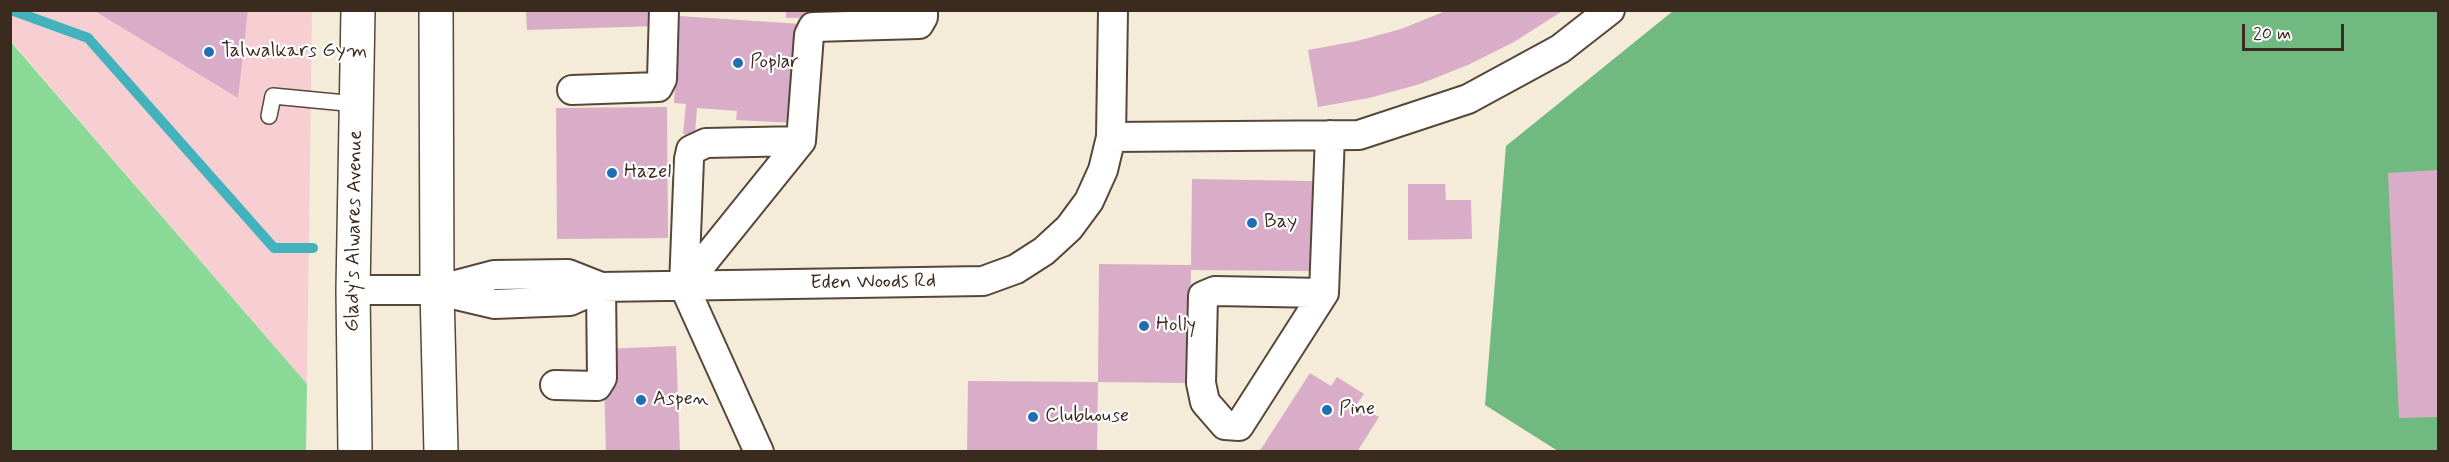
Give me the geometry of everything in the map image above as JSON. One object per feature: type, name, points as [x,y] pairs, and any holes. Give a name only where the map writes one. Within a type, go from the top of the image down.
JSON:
[{"type":"main road","name":"Glady's Alwares Avenue","points":[[355,452],[353,290],[358,10]]},
{"type":"main road","points":[[436,10],[437,290],[441,452]]},
{"type":"street","points":[[572,90],[658,87],[662,79],[664,10]]},
{"type":"street","points":[[684,286],[801,141],[809,35],[813,27],[919,24],[923,17],[923,10]]},
{"type":"street","name":"Eden Woods Rd","points":[[353,290],[437,290],[494,275],[558,274],[568,274],[601,287],[983,281],[1016,269],[1044,251],[1069,228],[1089,201],[1103,170],[1111,137],[1113,10]]},
{"type":"street","points":[[1111,137],[1359,135],[1468,99],[1560,49],[1610,10]]},
{"type":"street","points":[[1324,292],[1215,291],[1203,296],[1201,383],[1205,402],[1225,425],[1239,426],[1324,292],[1330,135]]},
{"type":"street","points":[[759,452],[684,286],[689,159],[692,150],[706,143],[801,141]]},
{"type":"street","points":[[555,385],[597,386],[602,378],[601,287]]},
{"type":"lane","points":[[269,117],[273,96],[356,104]]},
{"type":"shaded area","points":[[11,11],[312,11],[307,384],[11,41]]},
{"type":"green space","points":[[1673,11],[2438,11],[2438,451],[1558,451],[1485,405],[1506,146]]},
{"type":"green space","points":[[10,41],[307,384],[306,451],[11,451]]},
{"type":"building","points":[[93,10],[248,10],[238,98]]},
{"type":"building","points":[[526,10],[658,10],[658,26],[527,30]]},
{"type":"building","points":[[786,10],[918,10],[918,16],[786,18]]},
{"type":"building","points":[[1448,10],[1564,10],[1514,42],[1468,65],[1420,84],[1369,98],[1318,107],[1308,50],[1357,41],[1401,29]]},
{"type":"building","name":"Poplar","points":[[679,16],[802,24],[795,123],[736,120],[737,111],[697,108],[695,134],[683,134],[686,104],[674,103]]},
{"type":"building","name":"Hazel","points":[[667,107],[668,238],[557,239],[556,108]]},
{"type":"building","points":[[2438,170],[2438,417],[2399,418],[2388,173]]},
{"type":"building","points":[[1192,179],[1312,181],[1312,271],[1191,270],[1189,383],[1098,382],[1099,264],[1191,265]]},
{"type":"building","points":[[1408,184],[1445,184],[1446,200],[1471,200],[1472,239],[1408,240]]},
{"type":"building","name":"Aspen","points":[[676,346],[680,451],[606,452],[603,349]]},
{"type":"building","name":"Pine","points":[[1310,373],[1331,386],[1337,377],[1364,394],[1357,404],[1379,417],[1357,452],[1259,452]]},
{"type":"building","name":"Clubhouse","points":[[968,381],[1098,382],[1097,452],[967,452]]},
{"type":"waterway","points":[[11,10],[88,38],[274,248],[313,248]]},
{"type":"place","name":"Talwalkars Gym","points":[[209,52]]},
{"type":"place","name":"Poplar","points":[[738,63]]},
{"type":"place","name":"Hazel","points":[[612,173]]},
{"type":"place","name":"Bay","points":[[1252,223]]},
{"type":"place","name":"Holly","points":[[1144,326]]},
{"type":"place","name":"Aspen","points":[[641,400]]},
{"type":"place","name":"Pine","points":[[1327,410]]},
{"type":"place","name":"Clubhouse","points":[[1033,417]]}]
